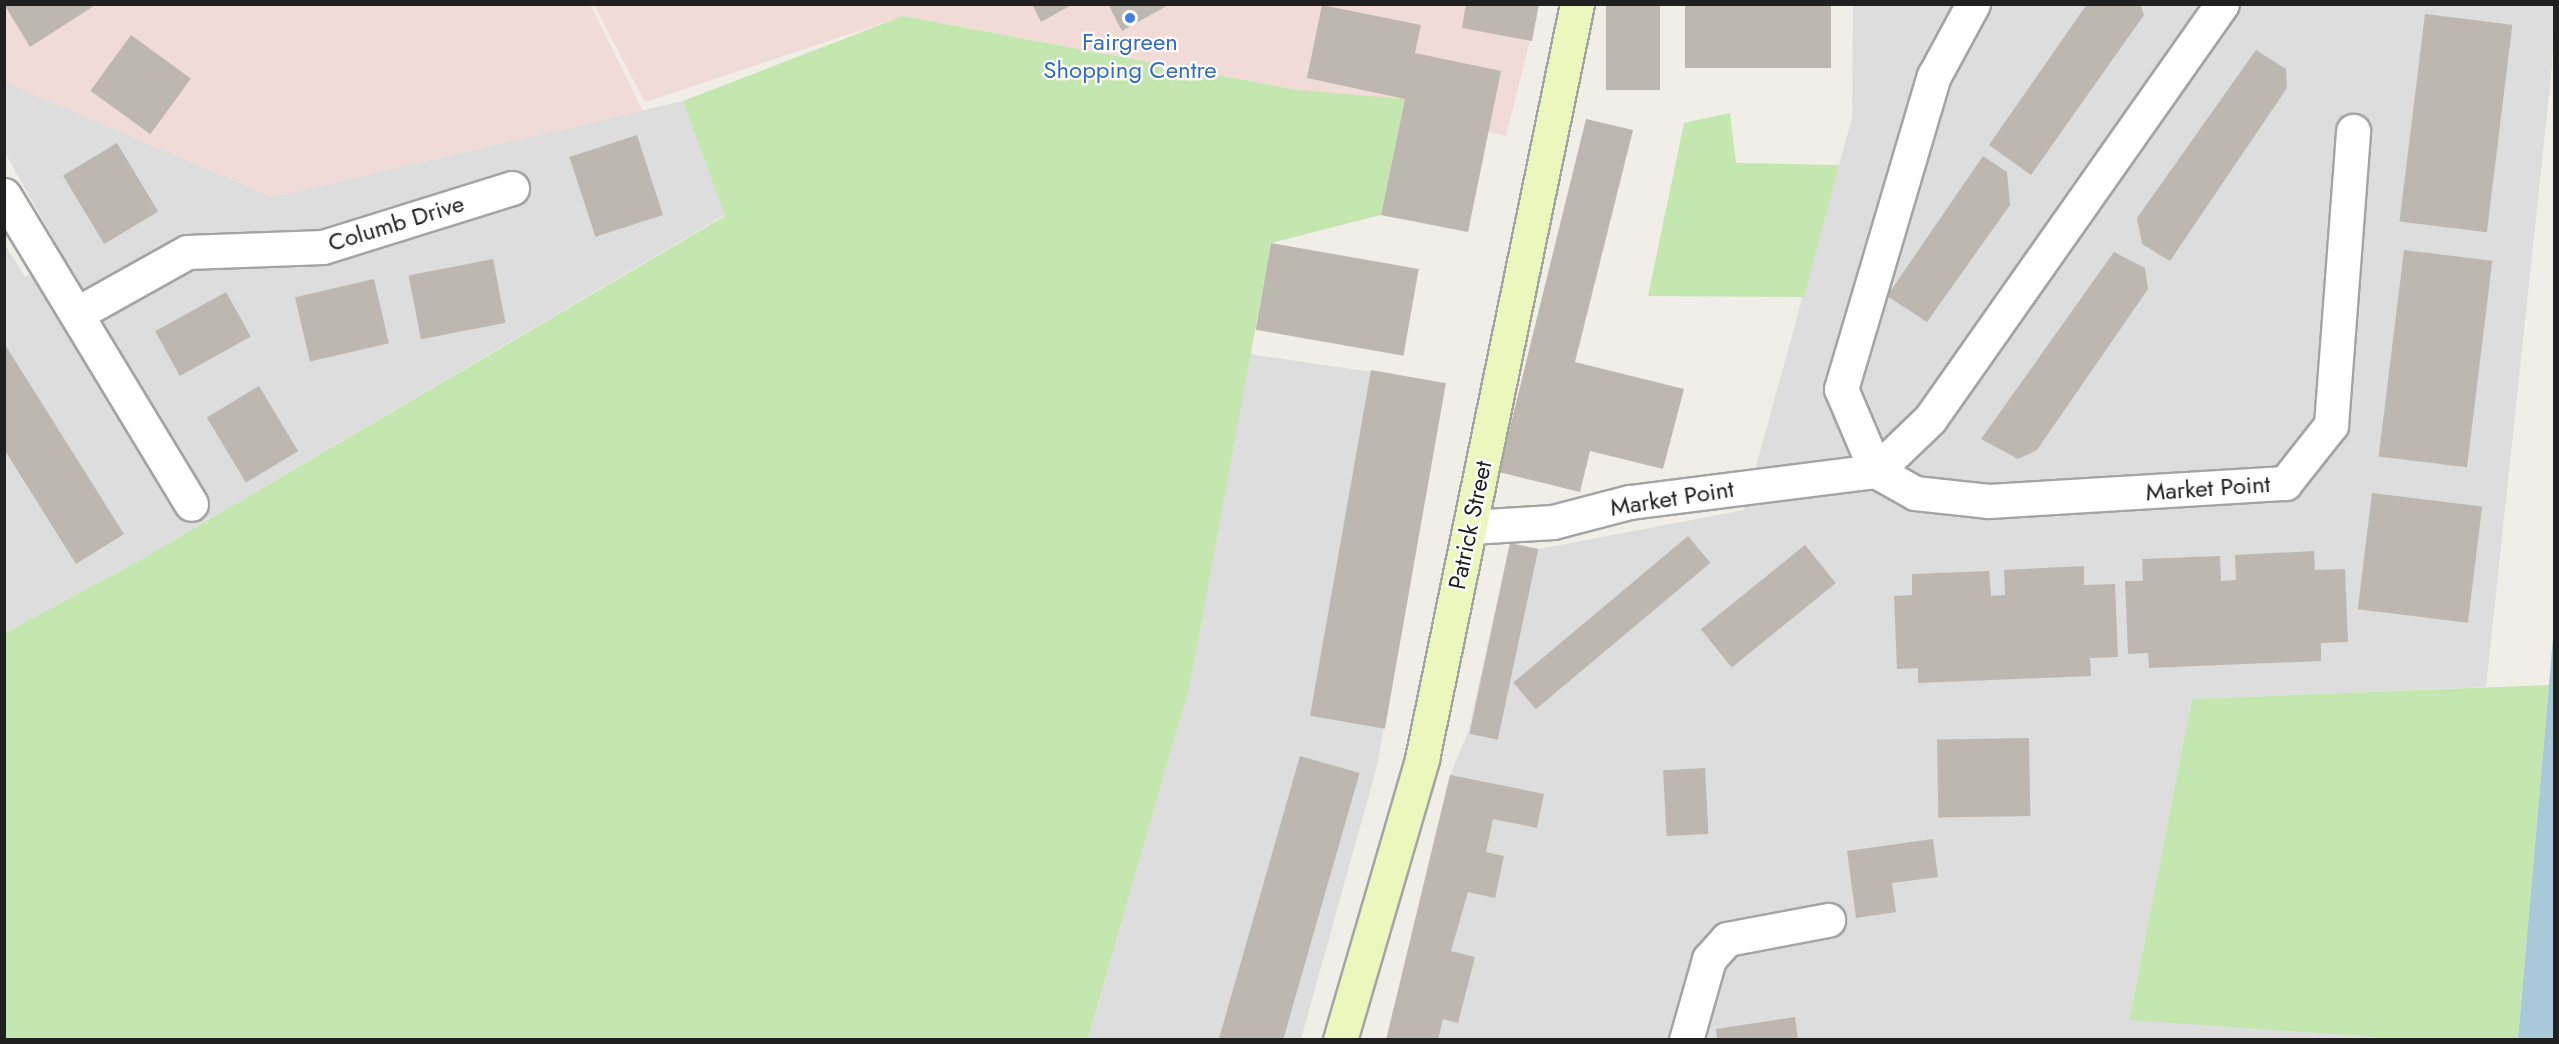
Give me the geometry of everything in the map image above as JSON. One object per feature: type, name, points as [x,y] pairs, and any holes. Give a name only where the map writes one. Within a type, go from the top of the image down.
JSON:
[{"type":"main road","name":"Patrick Street","points":[[1340,1040],[1422,759],[1577,4]]},
{"type":"street","points":[[1973,4],[1934,76],[1841,389],[1876,471],[1930,419],[2222,4]]},
{"type":"street","name":"Market Point","points":[[1470,527],[1553,522],[1629,502],[1876,471],[1915,493],[1989,501],[2284,483],[2331,425],[2353,131]]},
{"type":"street","name":"Columb Drive","points":[[78,313],[187,252],[323,247],[512,188]]},
{"type":"street","points":[[4,195],[78,313],[190,504]]},
{"type":"street","points":[[1686,1040],[1709,959],[1727,939],[1828,920]]},
{"type":"shaded area","points":[[590,4],[643,111],[272,197],[5,82],[5,5]]},
{"type":"shaded area","points":[[594,5],[1539,5],[1506,136],[1297,90],[904,16],[645,102]]},
{"type":"shaded area","points":[[1853,5],[2554,5],[2552,68],[2486,687],[2192,699],[2129,1019],[2404,1039],[1386,1040],[1450,775],[1468,733],[1510,543],[1539,549],[1744,510],[1852,118]]},
{"type":"shaded area","points":[[5,82],[272,197],[683,101],[725,215],[135,563],[5,633],[4,243],[25,277],[62,254],[5,153]]},
{"type":"shaded area","points":[[1250,354],[1446,383],[1377,766],[1301,1039],[1088,1040],[1190,685]]},
{"type":"green space","points":[[903,16],[1297,90],[1405,99],[1381,215],[1271,243],[1190,685],[1088,1039],[5,1040],[5,633],[135,563],[725,216],[683,101]]},
{"type":"green space","points":[[1730,113],[1736,163],[1839,165],[1804,297],[1648,296],[1684,123]]},
{"type":"green space","points":[[2549,685],[2518,1039],[2404,1039],[2129,1020],[2192,699]]},
{"type":"water","points":[[2554,625],[2554,1039],[2518,1039],[2549,685]]},
{"type":"building","points":[[4,4],[97,4],[30,47]]},
{"type":"building","name":"Fairgreen Shopping Centre","points":[[1032,4],[1073,4],[1041,22]]},
{"type":"building","name":"Fairgreen Shopping Centre","points":[[1108,4],[1170,4],[1122,31]]},
{"type":"building","points":[[1466,4],[1539,4],[1532,41],[1462,28]]},
{"type":"building","points":[[1606,4],[1660,4],[1660,90],[1606,90]]},
{"type":"building","points":[[1685,4],[1831,4],[1831,68],[1685,68]]},
{"type":"building","points":[[2087,4],[2140,4],[2144,15],[2031,175],[1989,145]]},
{"type":"building","points":[[1322,5],[1421,25],[1415,53],[1501,71],[1468,232],[1381,215],[1405,99],[1307,78]]},
{"type":"building","points":[[2425,14],[2512,25],[2487,232],[2400,221]]},
{"type":"building","points":[[131,35],[191,78],[150,134],[90,91]]},
{"type":"building","points":[[2256,50],[2286,69],[2287,88],[2170,261],[2142,244],[2137,218]]},
{"type":"building","points":[[1586,119],[1633,130],[1575,362],[1684,389],[1663,469],[1590,451],[1580,492],[1499,472]]},
{"type":"building","points":[[637,135],[663,215],[595,237],[569,157]]},
{"type":"building","points":[[117,143],[158,212],[104,244],[63,175]]},
{"type":"building","points":[[1983,156],[2007,172],[2010,205],[1927,322],[1887,296]]},
{"type":"building","points":[[1271,243],[1419,269],[1403,356],[1256,330]]},
{"type":"building","points":[[2404,250],[2492,261],[2467,467],[2379,456]]},
{"type":"building","points":[[2114,252],[2145,268],[2148,289],[2037,450],[2018,459],[1981,439]]},
{"type":"building","points":[[493,259],[505,323],[421,339],[409,275]]},
{"type":"building","points":[[374,279],[389,343],[310,362],[295,297]]},
{"type":"building","points":[[226,292],[251,337],[180,376],[155,331]]},
{"type":"building","points":[[4,343],[124,534],[76,564],[4,449]]},
{"type":"building","points":[[1371,370],[1446,383],[1385,729],[1310,716]]},
{"type":"building","points":[[259,386],[298,451],[246,483],[207,417]]},
{"type":"building","points":[[2372,493],[2482,507],[2468,623],[2358,609]]},
{"type":"building","points":[[1688,536],[1710,563],[1536,709],[1513,683]]},
{"type":"building","points":[[1510,543],[1538,549],[1498,740],[1469,734]]},
{"type":"building","points":[[1805,545],[1836,583],[1732,667],[1701,629]]},
{"type":"building","points":[[2314,551],[2315,570],[2345,569],[2348,642],[2321,643],[2321,661],[2149,668],[2148,653],[2128,654],[2125,581],[2143,581],[2142,559],[2220,556],[2221,581],[2236,580],[2235,555]]},
{"type":"building","points":[[2084,566],[2084,585],[2115,584],[2118,657],[2090,658],[2091,676],[1918,683],[1918,668],[1897,669],[1894,596],[1912,595],[1912,574],[1989,571],[1991,596],[2005,595],[2004,570]]},
{"type":"building","points":[[2029,738],[2030,816],[1938,818],[1937,740]]},
{"type":"building","points":[[1300,756],[1360,773],[1283,1040],[1219,1040]]},
{"type":"building","points":[[1705,768],[1708,834],[1667,836],[1663,770]]},
{"type":"building","points":[[1450,775],[1544,794],[1537,828],[1493,819],[1486,852],[1504,856],[1495,898],[1468,892],[1451,951],[1475,957],[1458,1023],[1443,1019],[1438,1040],[1386,1040]]},
{"type":"building","points":[[1933,839],[1938,877],[1892,883],[1896,912],[1856,918],[1847,851]]},
{"type":"building","points":[[1795,1017],[1798,1040],[1717,1040],[1716,1029]]},
{"type":"place","name":"Fairgreen Shopping Centre","points":[[1130,18]]}]
